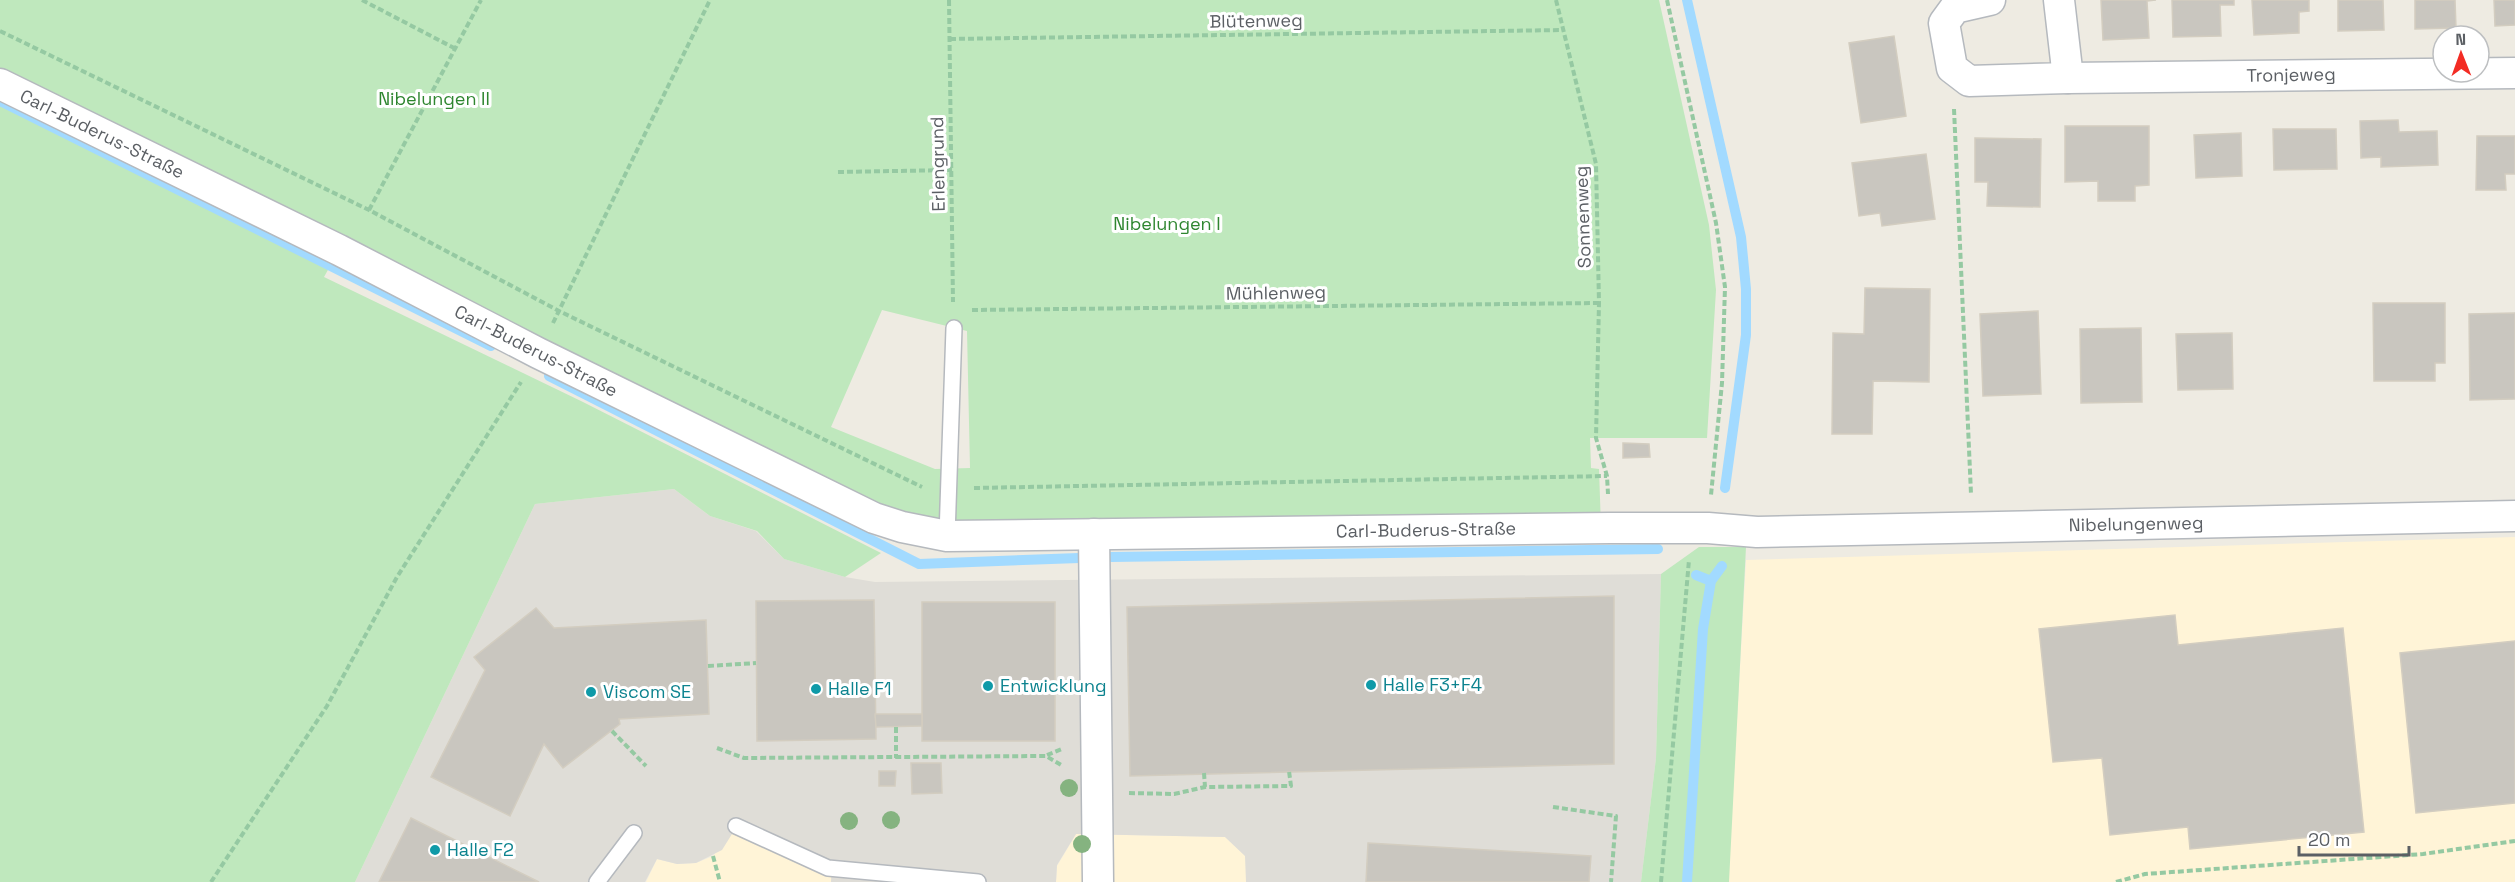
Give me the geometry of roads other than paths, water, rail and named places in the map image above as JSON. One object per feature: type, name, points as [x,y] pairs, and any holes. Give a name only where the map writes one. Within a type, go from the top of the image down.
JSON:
[{"type":"street","name":"Tronjeweg","points":[[1990,0],[1955,8],[1944,22],[1952,68],[1969,81],[2515,73]]},
{"type":"street","points":[[2059,0],[2068,78]]},
{"type":"street","name":"Carl-Buderus-Straße","points":[[0,84],[339,250],[538,353],[874,518],[902,527],[947,536],[1700,528],[1757,532]]},
{"type":"street","name":"Nibelungenweg","points":[[1757,532],[2515,516]]},
{"type":"street","points":[[1094,534],[1099,787],[1098,882]]},
{"type":"lane","points":[[947,536],[954,328]]},
{"type":"lane","points":[[736,826],[828,868],[978,882]]},
{"type":"lane","points":[[597,882],[634,833]]},
{"type":"waterway","points":[[1687,0],[1741,237],[1746,289],[1746,335],[1725,488]]},
{"type":"waterway","points":[[0,101],[491,346]]},
{"type":"waterway","points":[[549,376],[919,564],[1079,558]]},
{"type":"waterway","points":[[1111,557],[1658,549]]},
{"type":"waterway","points":[[1687,882],[1703,629],[1711,581],[1722,566]]},
{"type":"waterway","points":[[1696,575],[1711,581]]},
{"type":"place","name":"Halle F3+F4","points":[[1371,685]]},
{"type":"place","name":"Entwicklung","points":[[988,686]]},
{"type":"place","name":"Halle F1","points":[[816,689]]},
{"type":"place","name":"Viscom SE","points":[[591,692]]},
{"type":"place","name":"Halle F2","points":[[435,850]]},
{"type":"park label","name":"Nibelungen II","points":[[434,99]]},
{"type":"park label","name":"Nibelungen I","points":[[1167,224]]}]
